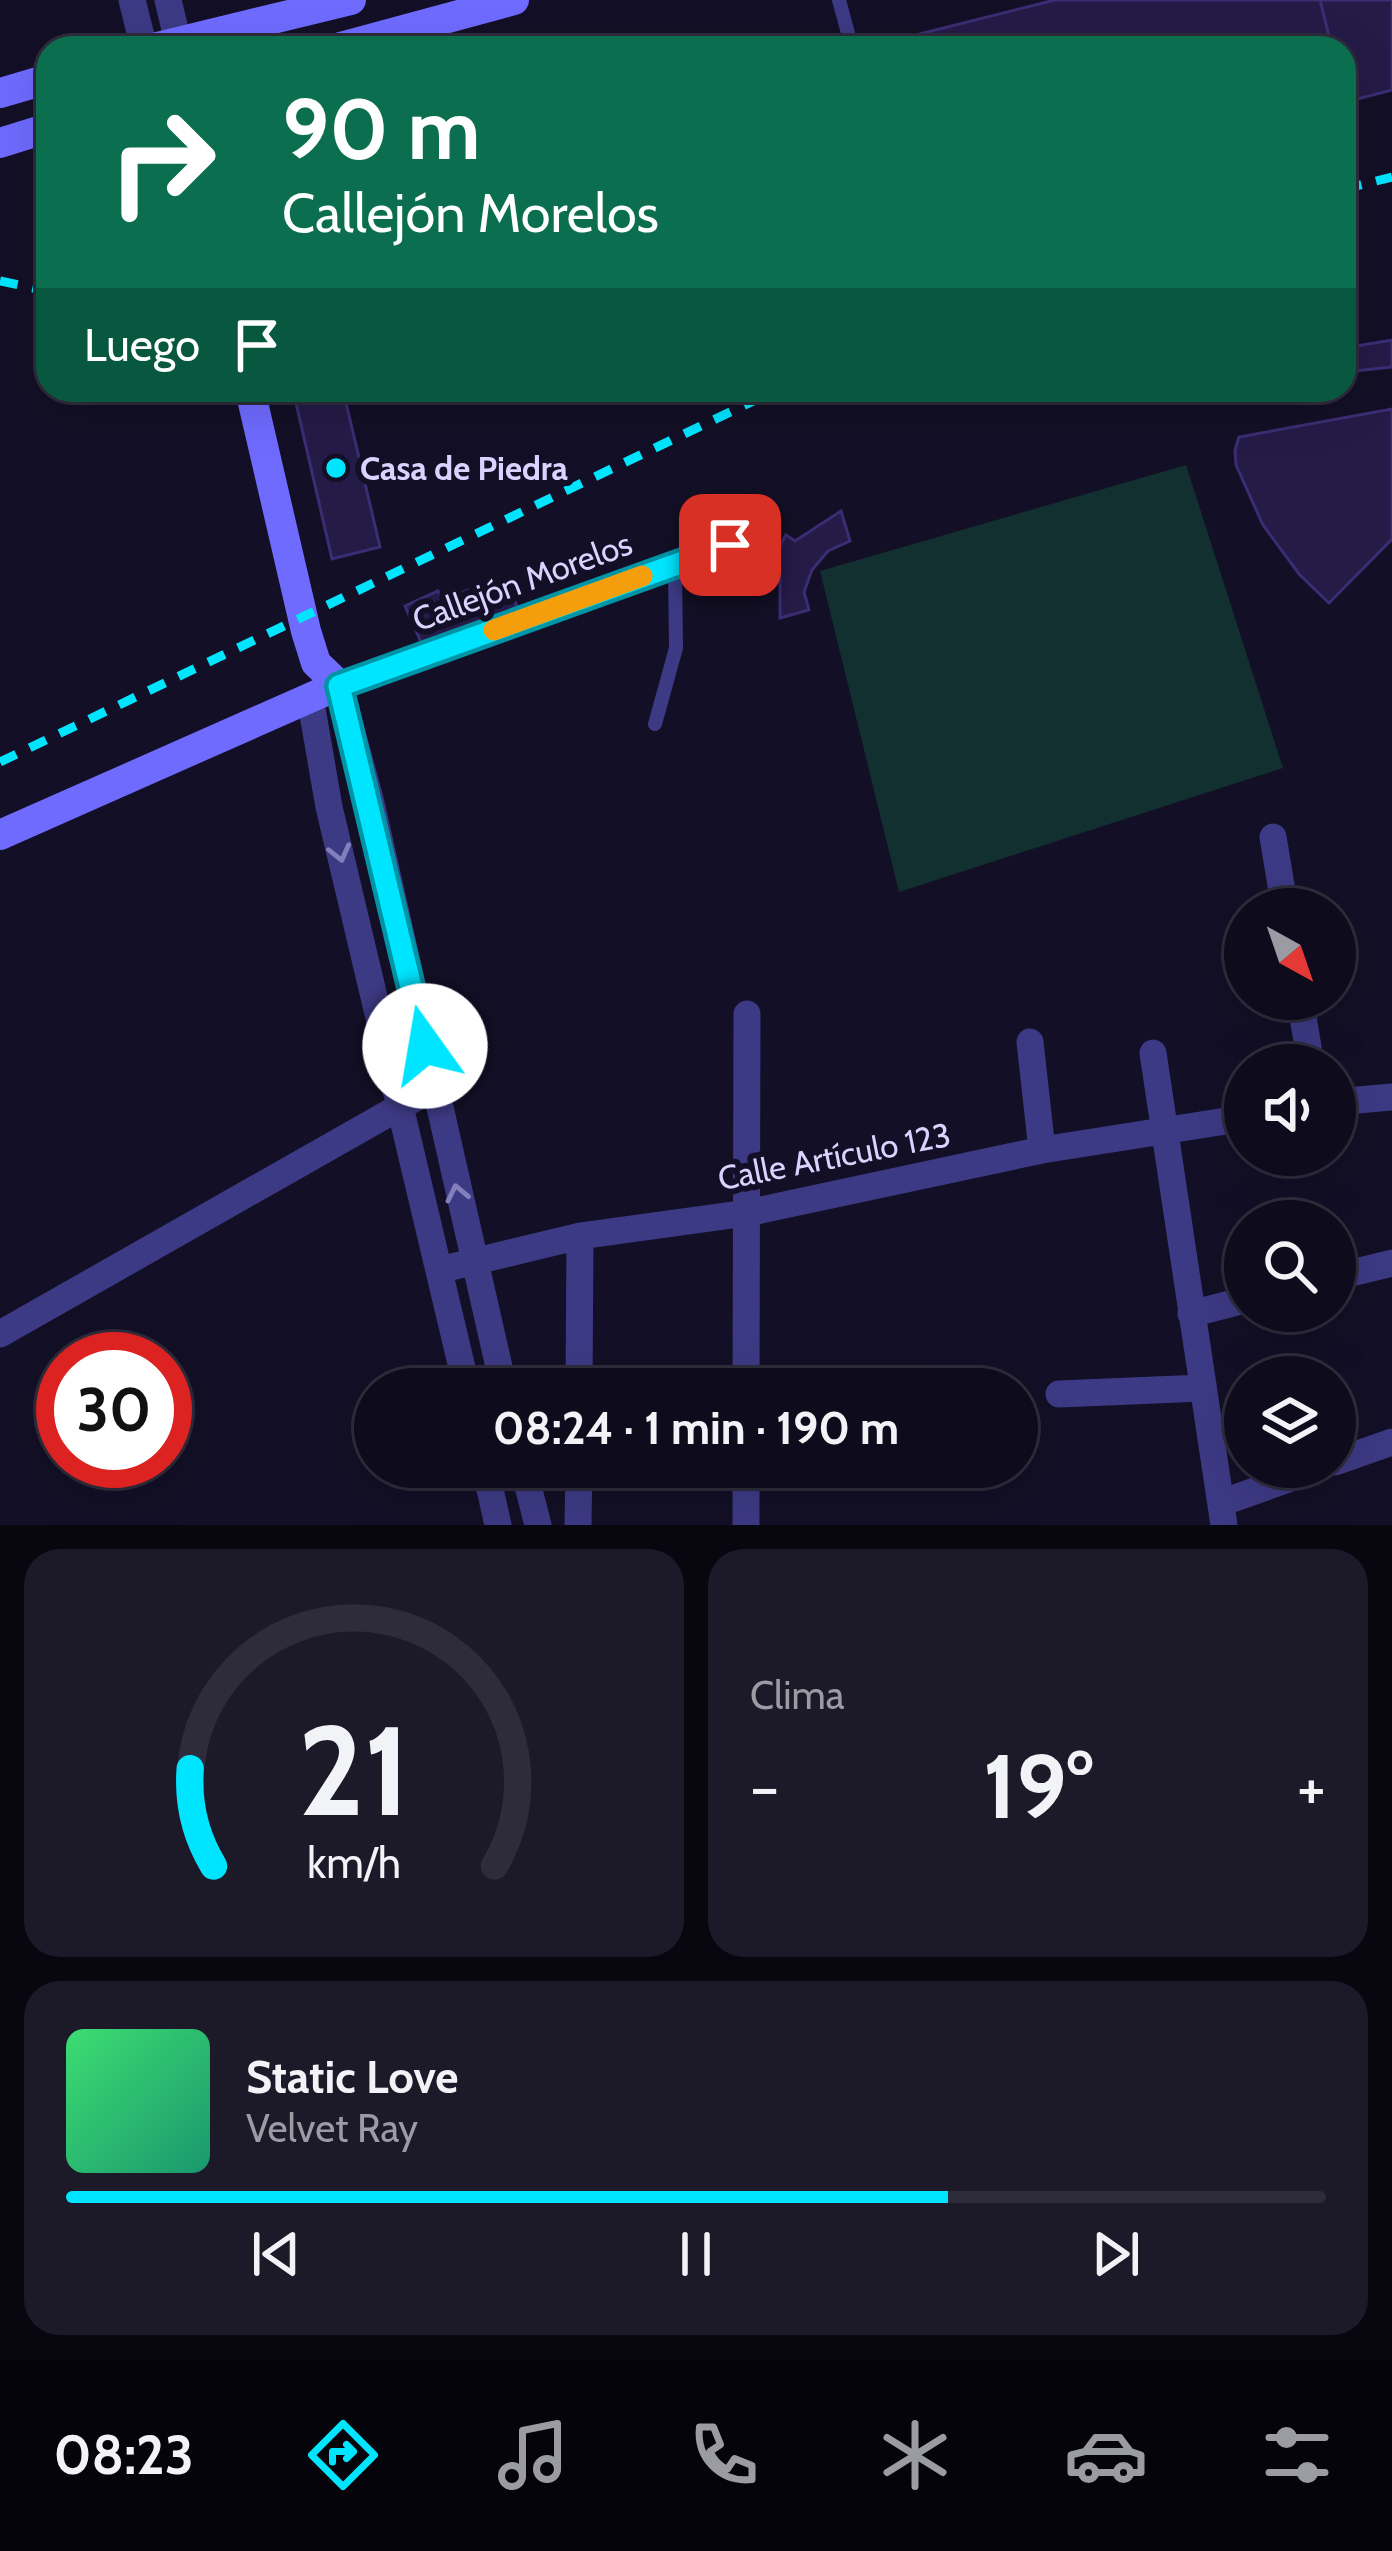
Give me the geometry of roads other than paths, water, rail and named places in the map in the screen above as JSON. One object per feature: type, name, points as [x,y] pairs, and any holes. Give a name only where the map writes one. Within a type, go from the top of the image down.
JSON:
[{"type":"main road","points":[[209,36],[351,0]]},
{"type":"main road","points":[[381,36],[514,0]]},
{"type":"main road","points":[[0,94],[36,83]]},
{"type":"main road","points":[[0,143],[36,132]]},
{"type":"main road","points":[[0,835],[324,691],[253,402]]},
{"type":"street","points":[[132,0],[141,36]]},
{"type":"street","points":[[168,0],[170,36]]},
{"type":"street","name":"Callejón Morelos","points":[[324,691],[730,545]]},
{"type":"street","points":[[324,691],[370,799],[499,1368]]},
{"type":"street","points":[[324,691],[329,807],[403,1103],[461,1368]]},
{"type":"street","points":[[329,807],[370,799]]},
{"type":"street","points":[[1273,837],[1282,888]]},
{"type":"street","points":[[746,1368],[747,1014]]},
{"type":"street","points":[[1030,1042],[1042,1150]]},
{"type":"street","points":[[1153,1053],[1222,1514],[1277,1488]]},
{"type":"street","points":[[2,1327],[434,1088]]},
{"type":"street","points":[[1356,1100],[1392,1096]]},
{"type":"street","name":"Calle Artículo 123","points":[[439,1270],[580,1236],[747,1213],[1042,1150],[1224,1122]]},
{"type":"street","points":[[579,1368],[580,1236]]},
{"type":"street","points":[[1356,1272],[1392,1263]]},
{"type":"street","points":[[1191,1314],[1224,1305]]},
{"type":"street","points":[[1059,1394],[1202,1388]]},
{"type":"street","points":[[1356,1455],[1392,1442]]},
{"type":"street","points":[[489,1488],[498,1525]]},
{"type":"street","points":[[528,1488],[538,1525]]},
{"type":"street","points":[[578,1525],[579,1488]]},
{"type":"street","points":[[746,1488],[746,1525]]},
{"type":"lane","points":[[839,0],[849,36]]},
{"type":"lane","points":[[655,724],[676,648],[675,565]]},
{"type":"railway","points":[[1356,186],[1392,177]]},
{"type":"railway","points":[[0,281],[36,288]]},
{"type":"railway","points":[[0,762],[751,402]]},
{"type":"place","name":"Casa de Piedra","points":[[336,468]]}]
